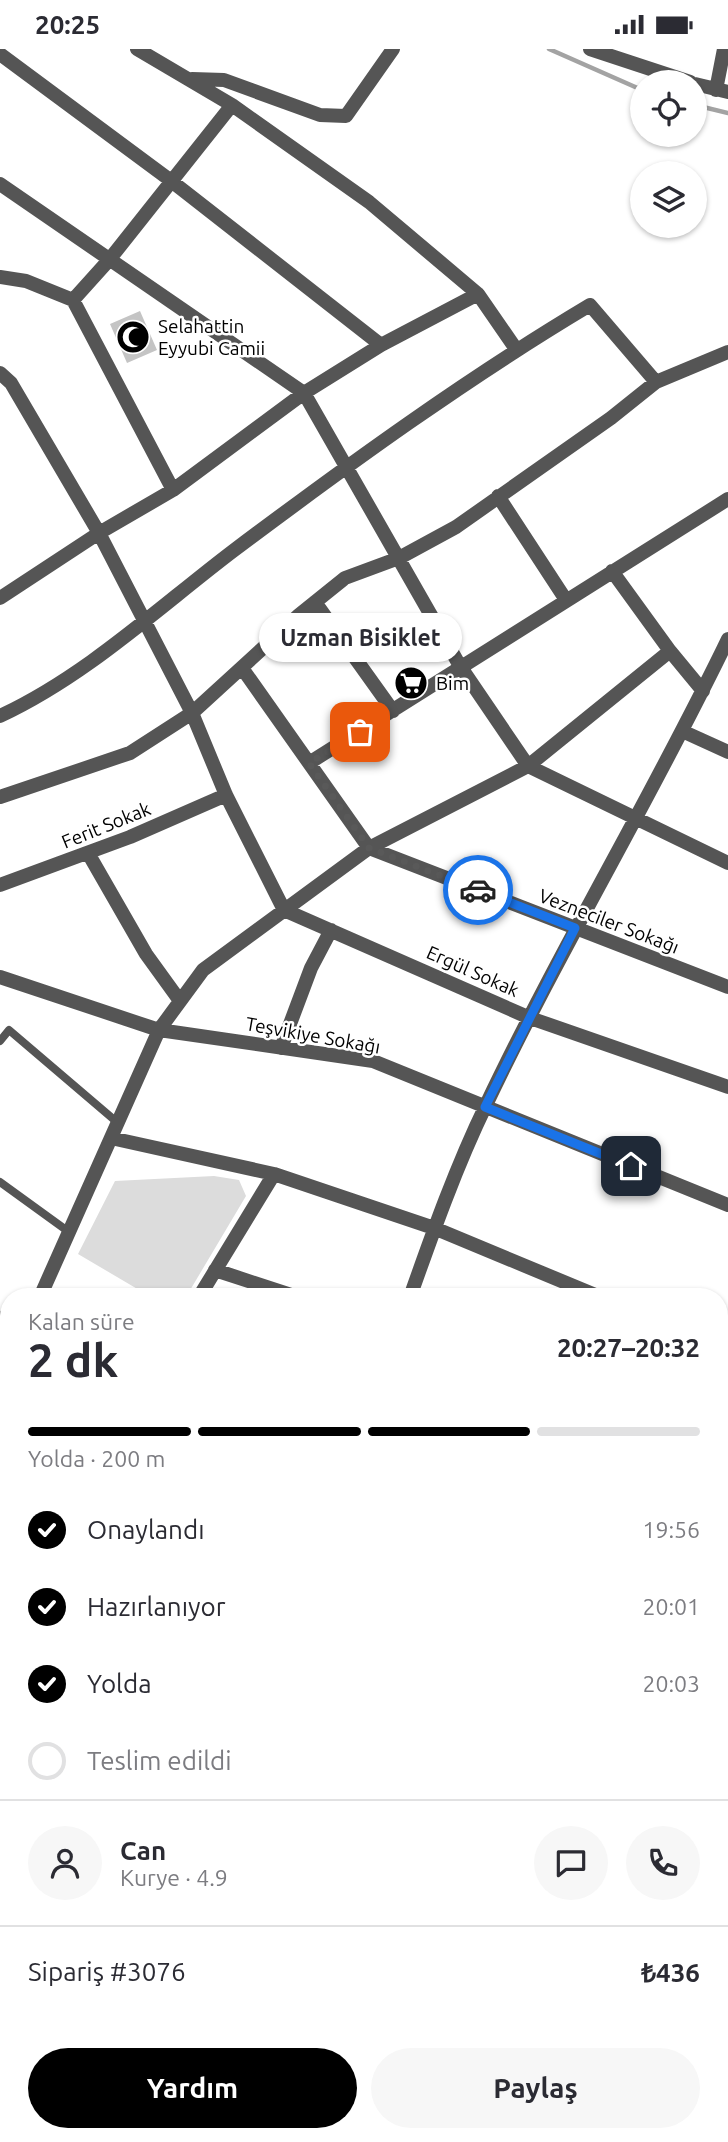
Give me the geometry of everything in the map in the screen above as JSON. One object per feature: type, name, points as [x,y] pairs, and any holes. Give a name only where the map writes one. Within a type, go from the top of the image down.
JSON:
[{"type":"street","points":[[137,49],[232,105],[369,202],[478,294],[516,349]]},
{"type":"street","points":[[190,79],[224,80],[320,115],[346,115],[393,49]]},
{"type":"street","points":[[590,49],[653,70]]},
{"type":"street","points":[[722,91],[724,49]]},
{"type":"street","points":[[0,54],[170,180],[381,345]]},
{"type":"street","points":[[73,300],[109,260],[232,105]]},
{"type":"street","points":[[0,184],[304,393],[460,666],[528,766],[728,863]]},
{"type":"street","points":[[0,277],[26,281],[73,300],[173,490]]},
{"type":"street","points":[[0,598],[99,533],[173,490],[304,393],[381,345],[478,294]]},
{"type":"street","points":[[0,716],[99,658],[142,620],[346,466],[516,349],[590,305],[656,383]]},
{"type":"street","points":[[0,797],[130,753],[192,713],[345,578],[399,558],[456,527],[611,418],[656,383],[728,352]]},
{"type":"street","points":[[0,373],[11,383],[99,533],[192,713],[226,795],[284,910]]},
{"type":"street","points":[[498,496],[566,600]]},
{"type":"street","points":[[309,763],[728,499]]},
{"type":"street","points":[[612,571],[670,651],[703,691]]},
{"type":"street","points":[[315,602],[393,711]]},
{"type":"street","points":[[413,1288],[434,1228],[485,1107],[575,928],[636,819],[728,639]]},
{"type":"street","points":[[44,1288],[159,1030],[202,970],[369,848],[528,766],[670,651]]},
{"type":"street","points":[[242,668],[369,848]]},
{"type":"street","points":[[682,731],[728,752]]},
{"type":"street","name":"Ferit Sokak","points":[[0,885],[88,853],[226,795]]},
{"type":"street","name":"Vezneciler Sokağı","points":[[369,848],[728,987]]},
{"type":"street","points":[[88,853],[146,954],[180,1001]]},
{"type":"street","name":"Ergül Sokak","points":[[284,910],[530,1018],[728,1087]]},
{"type":"street","points":[[281,1048],[311,968],[331,930]]},
{"type":"street","name":"Teşvikiye Sokağı","points":[[0,977],[159,1030],[373,1061],[728,1205]]},
{"type":"street","points":[[111,1138],[274,1174],[434,1228],[578,1288]]},
{"type":"street","points":[[204,1288],[274,1174]]},
{"type":"street","points":[[215,1270],[270,1288]]},
{"type":"lane","points":[[0,1041],[9,1030],[118,1123]]},
{"type":"lane","points":[[0,1182],[69,1232]]},
{"type":"shaded area","points":[[214,1176],[239,1180],[246,1196],[191,1288],[136,1288],[78,1254],[115,1181]]},
{"type":"building","name":"Selahattin Eyyubi Camii","points":[[140,311],[157,350],[127,363],[110,324]]},
{"type":"waterway","points":[[549,49],[630,85]]},
{"type":"waterway","points":[[707,108],[728,113]]},
{"type":"way so far","points":[[360,732],[309,763],[369,848],[478,890]]},
{"type":"place","name":"Selahattin Eyyubi Camii","points":[[133,337]]},
{"type":"place","name":"Bim","points":[[411,683]]},
{"type":"place","name":"Uzman Bisiklet","points":[[360,732]]},
{"type":"route","points":[[478,890],[575,928],[485,1107],[631,1166]]}]
